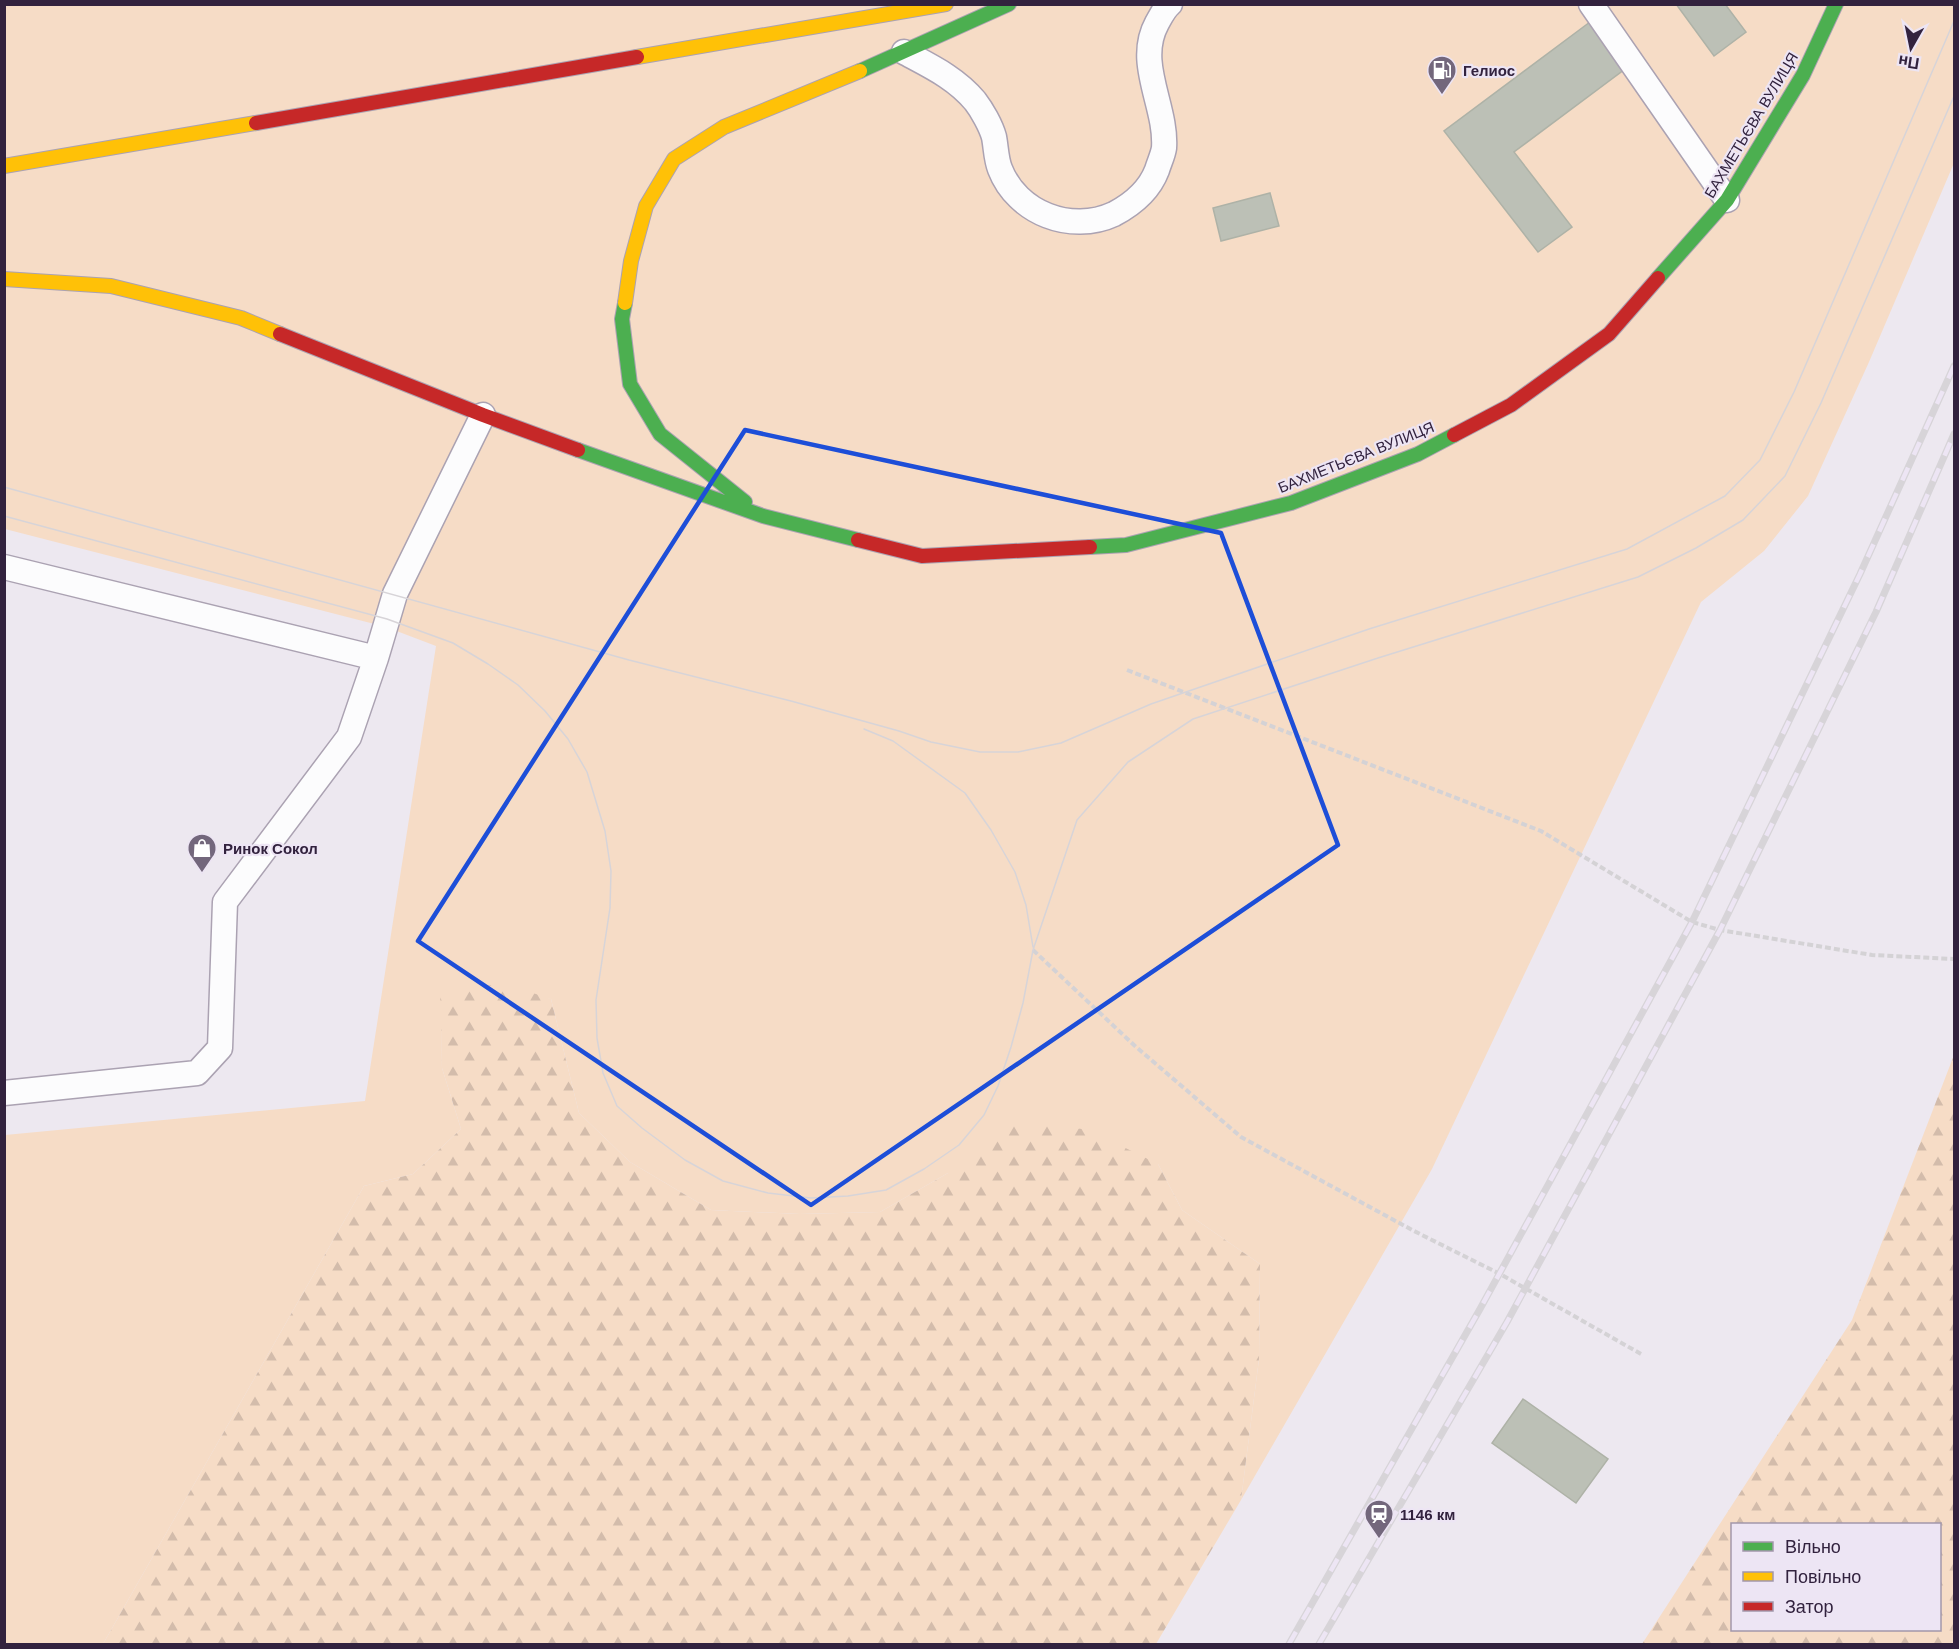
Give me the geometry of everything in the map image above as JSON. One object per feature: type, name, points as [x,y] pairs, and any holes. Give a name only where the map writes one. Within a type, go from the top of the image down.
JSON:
[{"type":"main road","points":[[4,166],[946,4]]},
{"type":"main road","points":[[763,516],[660,434],[630,384],[622,319],[630,261],[646,206],[674,159],[724,127],[904,52],[1009,4]]},
{"type":"main road","name":"БАХМЕТЬЄВА ВУЛИЦЯ","points":[[4,279],[111,286],[241,318],[483,415],[675,486],[763,516],[922,556],[1126,545],[1291,503],[1418,454],[1511,405],[1609,334],[1727,200],[1803,75],[1836,4]]},
{"type":"lane","points":[[904,52],[950,76],[976,102],[993,135],[1000,169],[1016,195],[1041,214],[1072,222],[1103,219],[1132,205],[1153,180],[1164,149],[1162,117],[1149,64],[1152,32],[1165,8],[1170,4]]},
{"type":"lane","points":[[1591,4],[1727,200]]},
{"type":"lane","points":[[4,1093],[197,1073],[220,1048],[225,902],[349,737],[395,594],[483,415]]},
{"type":"lane","points":[[4,567],[376,658]]},
{"type":"path","points":[[1127,670],[1541,831],[1692,922],[1720,930],[1872,955],[1954,960]]},
{"type":"path","points":[[1033,950],[1135,1046],[1241,1137],[1414,1231],[1500,1274],[1641,1354]]},
{"type":"highlighted area","points":[[745,430],[1221,533],[1338,845],[811,1205],[418,941]]},
{"type":"green space","points":[[4,5],[1954,5],[1954,163],[1869,362],[1808,496],[1764,551],[1701,602],[1432,1169],[1241,1500],[1259,1359],[1260,1264],[1182,1210],[1158,1164],[948,1173],[880,1212],[800,1214],[711,1210],[630,1162],[579,1113],[551,999],[441,988],[442,1068],[461,1129],[413,1174],[364,1186],[103,1644],[5,1644],[5,1135],[365,1101],[436,646],[386,627],[5,529]]},
{"type":"green space","points":[[506,984],[551,999],[579,1113],[630,1162],[711,1210],[800,1214],[880,1212],[948,1173],[1017,1120],[1089,1130],[1158,1164],[1182,1210],[1260,1264],[1259,1359],[1241,1500],[1156,1644],[103,1644],[364,1186],[413,1174],[461,1129],[442,1068],[440,988]]},
{"type":"green space","points":[[1954,1055],[1954,1644],[1642,1644],[1852,1320]]},
{"type":"building","points":[[1676,4],[1725,4],[1746,32],[1714,56]]},
{"type":"building","points":[[1590,22],[1625,69],[1514,152],[1572,227],[1538,252],[1444,131]]},
{"type":"building","points":[[1270,193],[1279,226],[1221,241],[1213,208]]},
{"type":"building","points":[[1523,1399],[1608,1459],[1576,1503],[1492,1443]]},
{"type":"tram line","points":[[4,487],[629,660],[791,701],[931,742],[980,752],[1018,752],[1061,743],[1151,704],[1369,629],[1627,549],[1725,496],[1760,460],[1794,392],[1954,21]]},
{"type":"tram line","points":[[4,516],[387,619],[453,643],[518,685],[545,711],[568,739],[587,772],[605,831],[611,871],[610,908],[596,1000],[597,1038],[603,1073],[617,1106],[685,1160],[723,1181],[768,1193],[811,1198],[848,1196],[886,1190],[924,1169],[959,1145],[984,1115],[998,1086],[1011,1047],[1023,1003],[1033,950],[1077,820],[1128,762],[1193,719],[1378,658],[1638,577],[1696,548],[1743,520],[1785,476],[1821,403],[1954,96]]},
{"type":"tram line","points":[[864,729],[893,741],[965,793],[991,830],[1015,872],[1026,905],[1033,947]]},
{"type":"railway","points":[[1289,1644],[1480,1309],[1692,922],[1860,574],[1954,366]]},
{"type":"railway","points":[[1319,1644],[1507,1322],[1720,930],[1876,612],[1954,434]]},
{"type":"traffic: fast","points":[[860,71],[1009,4]]},
{"type":"traffic: fast","points":[[1658,278],[1727,200],[1803,75],[1836,4]]},
{"type":"traffic: fast","points":[[625,303],[622,319],[630,384],[660,434],[745,502]]},
{"type":"traffic: fast","points":[[1090,547],[1126,545],[1291,503],[1418,454],[1454,435]]},
{"type":"traffic: fast","points":[[578,450],[763,516],[858,540]]},
{"type":"traffic: slow","points":[[637,57],[946,4]]},
{"type":"traffic: slow","points":[[625,303],[631,261],[646,206],[674,159],[724,127],[860,71]]},
{"type":"traffic: slow","points":[[4,166],[256,123]]},
{"type":"traffic: slow","points":[[4,279],[111,286],[241,318],[280,334]]},
{"type":"traffic: jam","points":[[256,123],[637,57]]},
{"type":"traffic: jam","points":[[1454,435],[1511,405],[1609,334],[1658,278]]},
{"type":"traffic: jam","points":[[280,334],[483,415],[578,450]]},
{"type":"traffic: jam","points":[[858,540],[922,556],[1090,547]]},
{"type":"place","name":"Гелиос","points":[[1442,96]]},
{"type":"place","name":"Ринок Сокол","points":[[202,874]]},
{"type":"place","name":"1146 км","points":[[1379,1540]]}]
